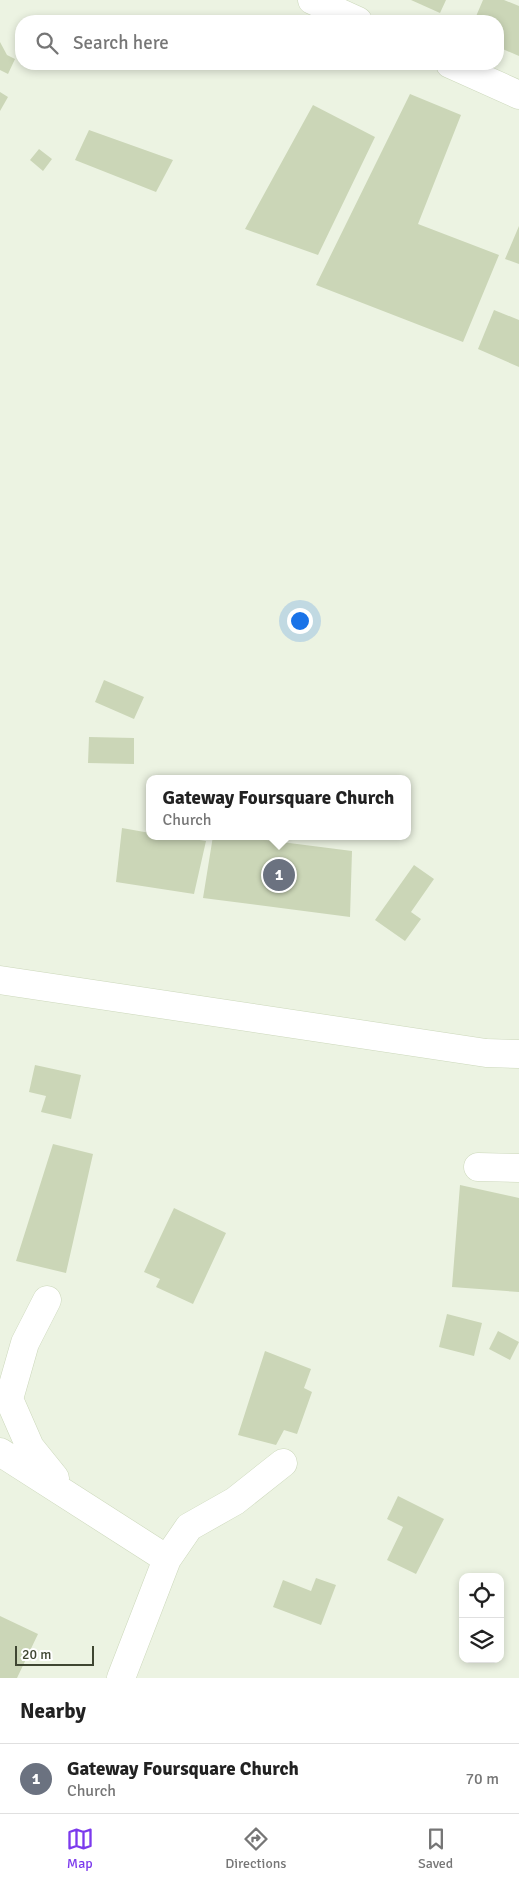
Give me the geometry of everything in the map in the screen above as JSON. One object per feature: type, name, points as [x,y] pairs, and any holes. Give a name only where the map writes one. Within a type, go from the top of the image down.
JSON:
[{"type":"street","points":[[312,0],[345,15]]},
{"type":"street","points":[[463,70],[519,95]]},
{"type":"street","points":[[0,980],[486,1053],[519,1054]]},
{"type":"street","points":[[478,1167],[519,1168]]},
{"type":"street","points":[[47,1300],[25,1343],[9,1399],[30,1447],[66,1493]]},
{"type":"street","points":[[0,1452],[168,1559]]},
{"type":"street","points":[[121,1678],[168,1559],[189,1527],[235,1501],[283,1463]]},
{"type":"building","points":[[411,0],[446,0],[440,13]]},
{"type":"building","points":[[483,0],[504,0],[519,6],[519,56],[504,50],[504,15],[477,15]]},
{"type":"building","points":[[0,42],[7,55],[15,59],[8,74],[0,70]]},
{"type":"building","points":[[0,92],[8,97],[0,111]]},
{"type":"building","points":[[410,94],[461,115],[418,224],[499,255],[463,342],[316,285]]},
{"type":"building","points":[[313,105],[375,137],[318,255],[245,229]]},
{"type":"building","points":[[89,130],[173,160],[156,192],[75,160]]},
{"type":"building","points":[[39,149],[52,159],[43,171],[30,160]]},
{"type":"building","points":[[519,226],[519,264],[505,259]]},
{"type":"building","points":[[494,310],[519,320],[519,367],[478,349]]},
{"type":"building","points":[[104,680],[144,697],[134,719],[95,702]]},
{"type":"building","points":[[89,737],[134,738],[134,764],[88,763]]},
{"type":"building","points":[[122,828],[146,832],[146,840],[206,841],[194,894],[116,882]]},
{"type":"building","points":[[212,840],[265,840],[352,851],[350,917],[203,898]]},
{"type":"building","points":[[414,865],[434,879],[411,912],[421,919],[405,941],[375,920]]},
{"type":"building","points":[[35,1065],[81,1075],[71,1119],[41,1112],[46,1096],[29,1092]]},
{"type":"building","points":[[53,1144],[93,1154],[66,1273],[16,1261]]},
{"type":"building","points":[[460,1185],[519,1198],[519,1292],[452,1287]]},
{"type":"building","points":[[174,1208],[226,1233],[193,1304],[156,1287],[160,1279],[144,1272]]},
{"type":"building","points":[[447,1314],[482,1323],[474,1356],[439,1347]]},
{"type":"building","points":[[498,1331],[519,1342],[510,1360],[489,1349]]},
{"type":"building","points":[[265,1351],[311,1369],[304,1388],[312,1392],[297,1434],[284,1430],[276,1445],[238,1435]]},
{"type":"building","points":[[398,1496],[444,1519],[416,1574],[387,1560],[403,1527],[387,1519]]},
{"type":"building","points":[[316,1578],[336,1585],[321,1625],[273,1607],[283,1580],[311,1591]]},
{"type":"building","points":[[0,1616],[38,1634],[17,1678],[0,1678]]},
{"type":"place","name":"Gateway Foursquare Church","points":[[279,875]]}]
